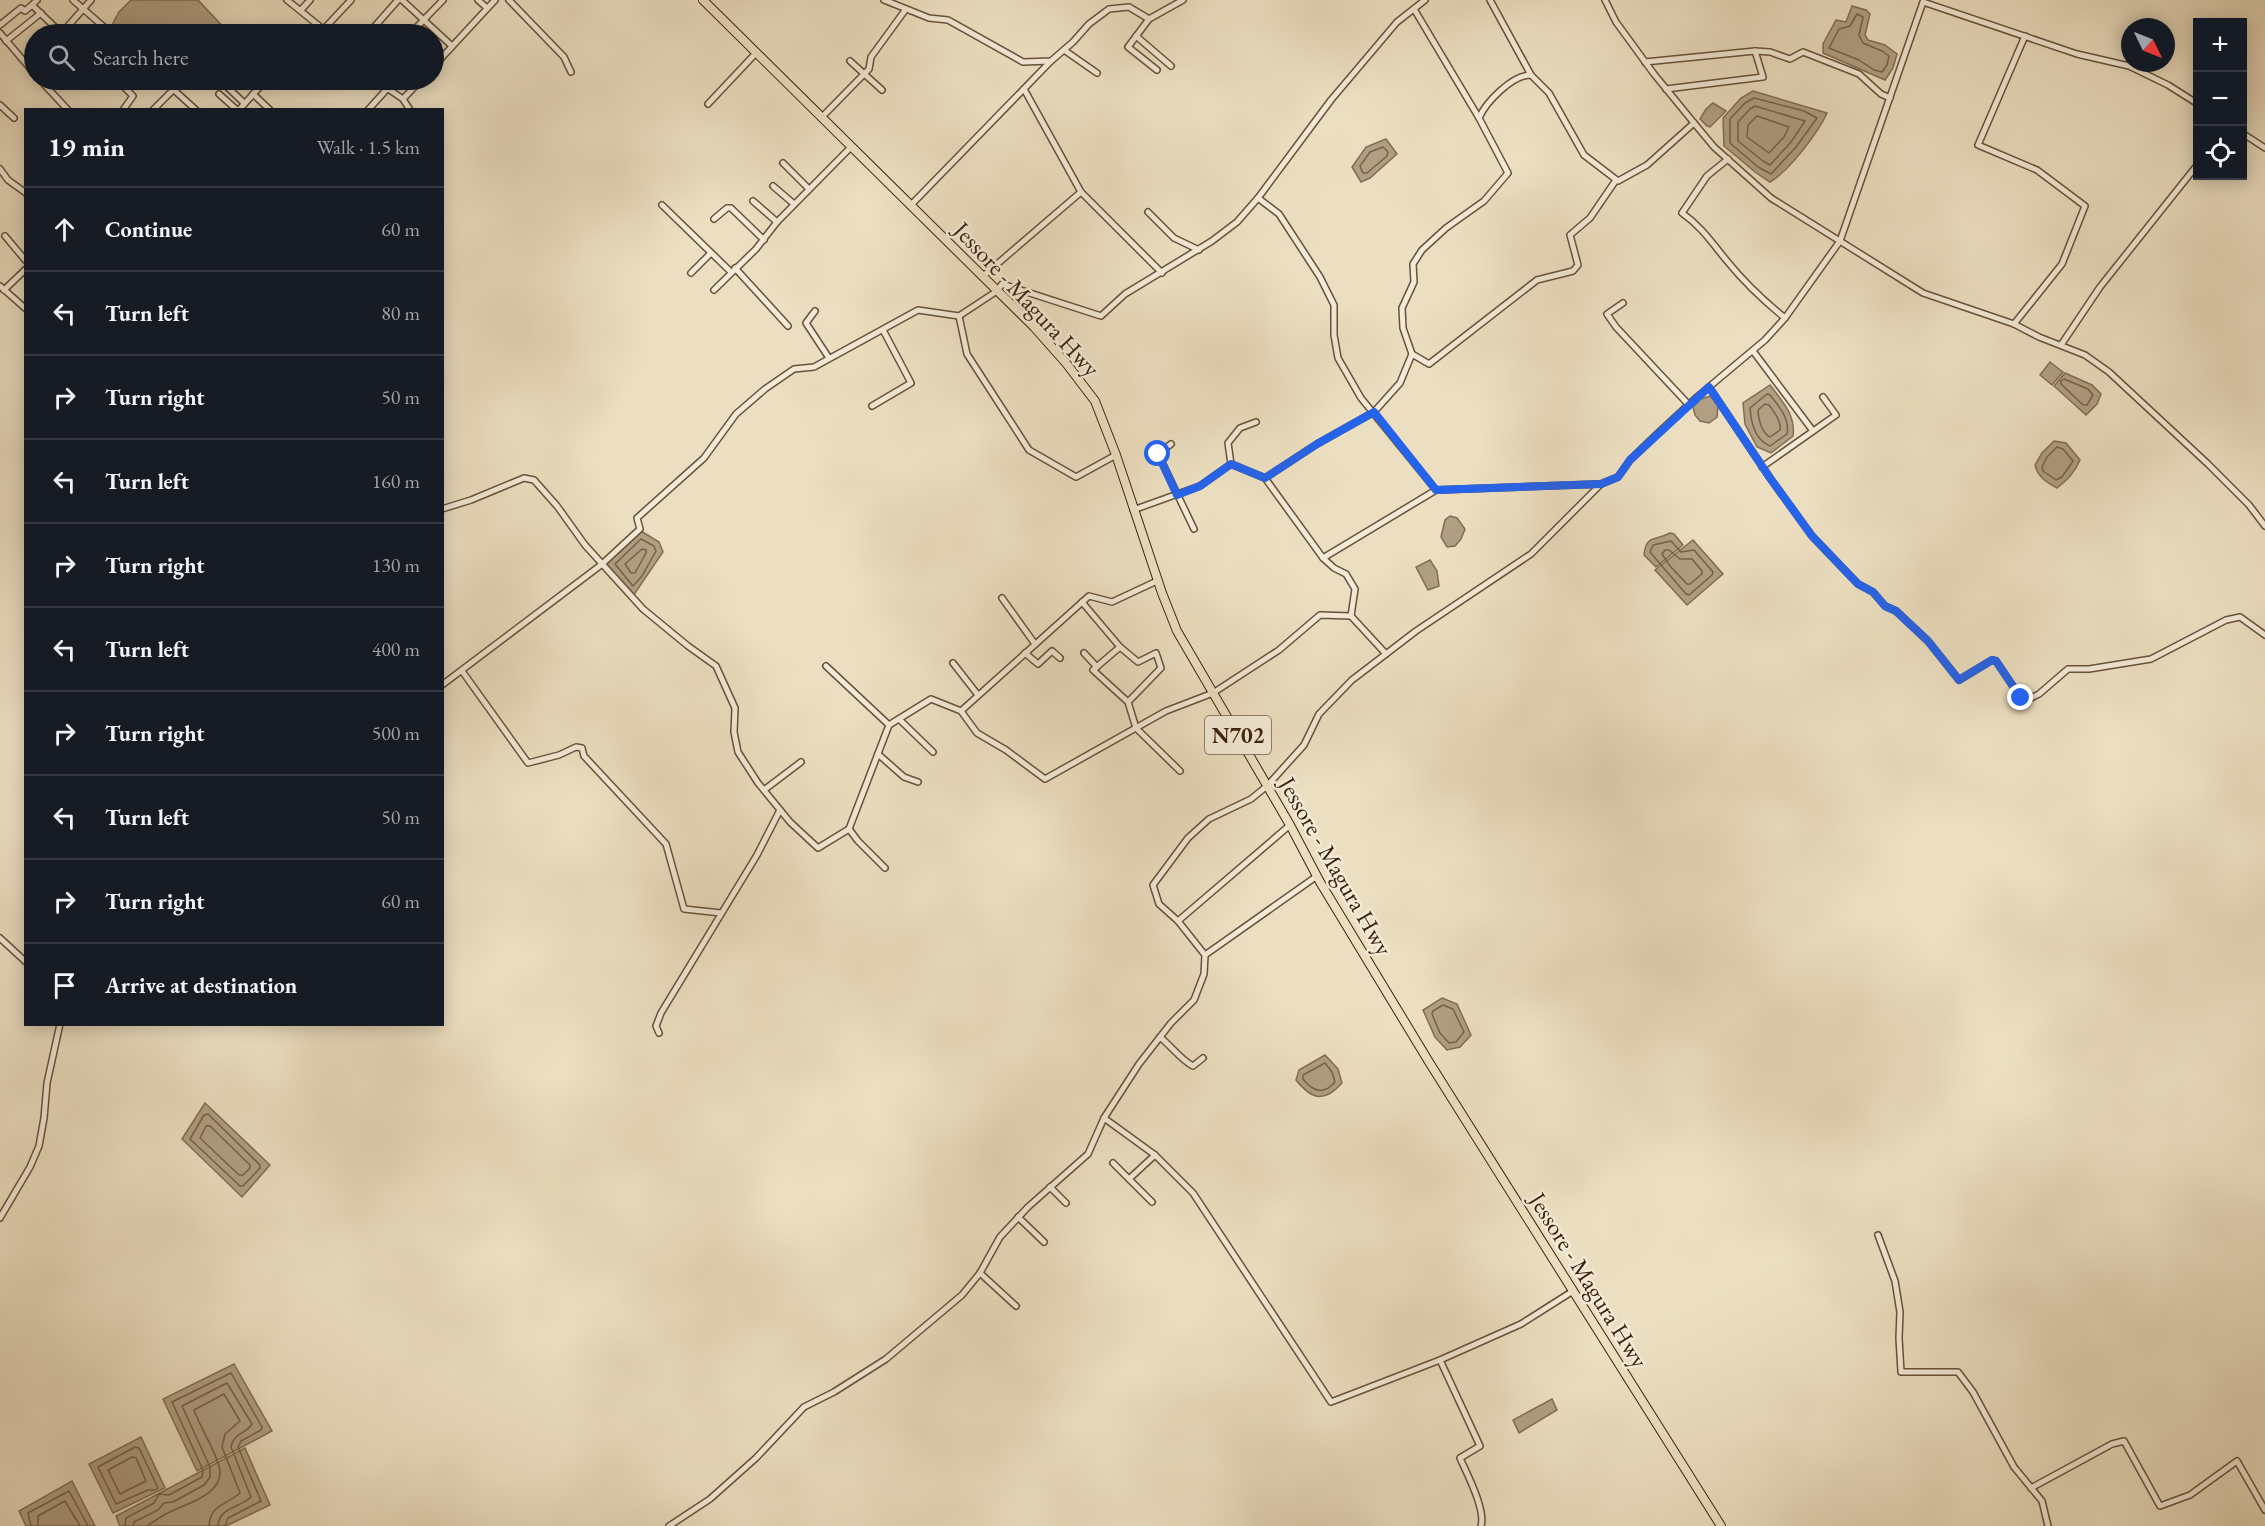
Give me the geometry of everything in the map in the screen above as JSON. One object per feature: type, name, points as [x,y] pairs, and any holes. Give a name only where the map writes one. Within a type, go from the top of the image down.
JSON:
[{"type":"highway","name":"Jessore - Magura Hwy","points":[[703,0],[1046,340],[1077,375],[1095,401],[1116,455],[1157,581],[1177,631],[1290,825],[1317,876],[1435,1072],[1721,1526]]},
{"type":"street","points":[[73,0],[100,24]]},
{"type":"street","points":[[69,24],[91,0]]},
{"type":"street","points":[[287,0],[318,24]]},
{"type":"street","points":[[301,10],[310,0]]},
{"type":"street","points":[[329,24],[351,0]]},
{"type":"street","points":[[377,24],[400,0],[427,24]]},
{"type":"street","points":[[421,24],[443,0]]},
{"type":"street","points":[[478,0],[487,8]]},
{"type":"street","points":[[444,55],[495,0]]},
{"type":"street","points":[[510,0],[564,57],[571,72]]},
{"type":"street","points":[[884,0],[929,18],[948,20],[1023,62],[1051,61]]},
{"type":"street","points":[[1157,70],[1128,47],[1149,18],[1183,0]]},
{"type":"street","points":[[444,684],[601,564],[640,529],[637,518],[704,458],[736,414],[765,389],[794,369],[814,367],[918,310],[959,316],[997,291],[1002,284],[1101,316],[1125,294],[1199,250],[1237,222],[1258,198],[1331,100],[1397,22],[1425,0]]},
{"type":"street","points":[[1490,0],[1531,75],[1549,93],[1584,155],[1616,180]]},
{"type":"street","points":[[1605,0],[1616,22],[1645,62],[1714,147],[1771,198],[1923,293],[2014,324],[2085,355],[2109,372],[2224,480],[2249,505],[2265,526]]},
{"type":"street","points":[[1323,558],[1436,490],[1601,484],[1618,477],[1630,460],[1689,405],[1754,351],[1785,318],[1840,241],[1923,1],[2077,54],[2129,66],[2168,85],[2193,101]]},
{"type":"street","points":[[0,25],[21,8],[25,11],[35,2],[41,13],[52,24]]},
{"type":"street","points":[[910,207],[1089,24],[1109,9],[1129,7],[1149,18]]},
{"type":"street","points":[[821,118],[869,69],[871,57],[906,9]]},
{"type":"street","points":[[1414,9],[1479,118],[1508,172],[1484,201],[1446,228],[1422,250],[1413,264],[1414,282],[1402,308],[1403,328],[1412,354],[1429,364],[1537,280],[1573,271],[1578,265],[1570,235],[1590,218],[1616,180],[1647,165],[1694,123]]},
{"type":"street","points":[[27,24],[41,13]]},
{"type":"street","points":[[6,41],[24,27]]},
{"type":"street","points":[[0,33],[24,62]]},
{"type":"street","points":[[1136,36],[1171,66]]},
{"type":"street","points":[[2014,324],[2062,264],[2085,206],[2037,171],[1978,145],[2025,36]]},
{"type":"street","points":[[444,39],[452,46]]},
{"type":"street","points":[[1064,50],[1097,73]]},
{"type":"street","points":[[1645,62],[1755,51],[1770,52],[1790,59],[1803,52],[1859,74],[1881,94],[1890,98]]},
{"type":"street","points":[[1666,89],[1763,77],[1755,51]]},
{"type":"street","points":[[708,104],[756,53]]},
{"type":"street","points":[[850,60],[882,90]]},
{"type":"street","points":[[1479,118],[1484,106],[1500,91],[1523,75],[1531,75]]},
{"type":"street","points":[[1024,89],[1081,192],[1162,273]]},
{"type":"street","points":[[49,90],[66,108]]},
{"type":"street","points":[[124,108],[133,96],[127,90]]},
{"type":"street","points":[[155,108],[173,90]]},
{"type":"street","points":[[175,90],[194,108]]},
{"type":"street","points":[[230,90],[244,103]]},
{"type":"street","points":[[240,108],[257,90]]},
{"type":"street","points":[[370,108],[386,90]]},
{"type":"street","points":[[389,90],[403,99],[409,108]]},
{"type":"street","points":[[403,99],[412,90]]},
{"type":"street","points":[[219,94],[236,108]]},
{"type":"street","points":[[253,94],[268,108]]},
{"type":"street","points":[[0,105],[14,118]]},
{"type":"street","points":[[2247,136],[2265,148]]},
{"type":"street","points":[[714,290],[851,147]]},
{"type":"street","points":[[1728,159],[1707,176],[1682,213],[1698,225],[1729,263],[1769,305],[1785,318]]},
{"type":"street","points":[[783,163],[809,189]]},
{"type":"street","points":[[0,169],[8,180],[24,192]]},
{"type":"street","points":[[2061,345],[2100,286],[2193,170]]},
{"type":"street","points":[[773,186],[794,204]]},
{"type":"street","points":[[982,277],[1081,192]]},
{"type":"street","points":[[1258,198],[1279,214],[1320,277],[1334,305],[1334,335],[1338,358],[1361,398],[1436,490]]},
{"type":"street","points":[[753,201],[777,222]]},
{"type":"street","points":[[662,205],[711,253],[733,270],[788,326]]},
{"type":"street","points":[[714,219],[727,208],[731,208],[764,240]]},
{"type":"street","points":[[1148,212],[1174,238],[1199,250]]},
{"type":"street","points":[[5,236],[24,259]]},
{"type":"street","points":[[691,273],[711,253]]},
{"type":"street","points":[[24,271],[2,288],[24,307]]},
{"type":"street","points":[[1623,303],[1607,314],[1616,327],[1689,405]]},
{"type":"street","points":[[815,311],[806,323],[830,358]]},
{"type":"street","points":[[959,316],[967,354],[1029,450],[1076,477],[1116,455]]},
{"type":"street","points":[[872,406],[911,383],[882,330]]},
{"type":"street","points":[[1754,351],[1813,431]]},
{"type":"street","points":[[1265,478],[1317,444],[1374,412],[1400,383],[1412,354]]},
{"type":"street","points":[[1709,387],[1762,467],[1812,536],[1858,584],[1873,592],[1885,606],[1896,611],[1928,641],[1959,680],[1992,660],[1996,661],[2021,698],[2029,699],[2039,694],[2068,669],[2089,669],[2151,659],[2226,620],[2240,616],[2265,635]]},
{"type":"street","points":[[1762,467],[1836,415],[1823,397]]},
{"type":"street","points":[[1231,464],[1228,443],[1240,428],[1256,422]]},
{"type":"street","points":[[1171,444],[1158,454],[1194,530]]},
{"type":"street","points":[[1231,464],[1265,478],[1323,558],[1334,568],[1346,574],[1355,589],[1351,616]]},
{"type":"street","points":[[1133,510],[1200,486],[1231,464]]},
{"type":"street","points":[[444,507],[471,500],[524,478],[534,480],[601,564],[642,609],[716,666],[735,708],[734,732],[738,752],[780,810],[818,848],[849,829],[889,725],[931,699],[961,711],[977,733],[1006,750],[1045,779],[1166,711],[1213,693],[1279,650],[1320,615],[1351,616],[1386,654]]},
{"type":"street","points":[[669,1526],[710,1499],[756,1458],[804,1407],[834,1392],[886,1359],[962,1295],[980,1273],[1000,1237],[1018,1217],[1088,1154],[1104,1118],[1139,1064],[1194,1000],[1204,974],[1205,955],[1178,921],[1159,904],[1153,885],[1188,838],[1209,819],[1251,799],[1267,786],[1304,745],[1319,714],[1353,680],[1416,631],[1531,554],[1601,484]]},
{"type":"street","points":[[961,711],[1089,596],[1112,602],[1157,581]]},
{"type":"street","points":[[1002,598],[1035,644]]},
{"type":"street","points":[[1082,602],[1120,647],[1138,662],[1156,653],[1161,668],[1128,702]]},
{"type":"street","points":[[1120,647],[1093,670],[1128,702],[1136,728],[1180,771]]},
{"type":"street","points":[[1025,653],[1038,664],[1052,651],[1060,658]]},
{"type":"street","points":[[1084,653],[1097,667]]},
{"type":"street","points":[[953,663],[978,694]]},
{"type":"street","points":[[826,666],[889,725]]},
{"type":"street","points":[[462,671],[528,764],[559,755],[576,747],[582,748],[584,756],[666,844],[684,909],[721,913]]},
{"type":"street","points":[[899,719],[933,752]]},
{"type":"street","points":[[878,754],[904,777],[918,782]]},
{"type":"street","points":[[764,790],[801,762]]},
{"type":"street","points":[[659,1033],[656,1026],[661,1012],[757,855],[780,810]]},
{"type":"street","points":[[1178,921],[1290,825]]},
{"type":"street","points":[[849,829],[885,868]]},
{"type":"street","points":[[1205,955],[1317,876]]},
{"type":"street","points":[[0,938],[24,960]]},
{"type":"street","points":[[0,1218],[30,1167],[39,1146],[47,1083],[60,1026]]},
{"type":"street","points":[[1160,1037],[1175,1048],[1186,1063],[1193,1066],[1203,1058]]},
{"type":"street","points":[[1104,1118],[1155,1155],[1193,1193],[1331,1402],[1440,1360],[1521,1324],[1573,1291]]},
{"type":"street","points":[[1129,1179],[1155,1155]]},
{"type":"street","points":[[1113,1163],[1152,1202]]},
{"type":"street","points":[[1050,1187],[1066,1203]]},
{"type":"street","points":[[1018,1217],[1044,1242]]},
{"type":"street","points":[[1878,1235],[1895,1281],[1900,1312],[1901,1372],[1958,1372],[1973,1392],[2014,1467],[2042,1501],[2048,1526]]},
{"type":"street","points":[[980,1273],[1016,1306]]},
{"type":"street","points":[[1440,1360],[1480,1446],[1460,1458],[1483,1520],[1481,1526]]},
{"type":"street","points":[[2031,1488],[2112,1444],[2124,1442],[2160,1506],[2190,1495],[2237,1461],[2265,1510]]},
{"type":"water","points":[[131,0],[198,0],[221,24],[113,24],[119,12]]},
{"type":"water","points":[[1852,6],[1866,10],[1870,14],[1865,35],[1868,40],[1885,45],[1897,54],[1893,68],[1885,80],[1823,53],[1823,44],[1836,20],[1846,22]]},
{"type":"water","points":[[1753,91],[1827,113],[1802,151],[1778,177],[1770,182],[1724,146],[1723,118],[1741,98]]},
{"type":"water","points":[[1713,103],[1726,111],[1710,127],[1700,119]]},
{"type":"water","points":[[1386,139],[1397,154],[1370,178],[1361,182],[1352,167],[1366,147]]},
{"type":"water","points":[[2050,362],[2063,372],[2052,385],[2040,375]]},
{"type":"water","points":[[2065,373],[2092,385],[2101,394],[2097,404],[2086,415],[2054,386]]},
{"type":"water","points":[[1770,385],[1787,409],[1793,428],[1793,436],[1771,453],[1757,447],[1745,424],[1743,403]]},
{"type":"water","points":[[1710,396],[1718,405],[1717,417],[1709,423],[1700,421],[1693,407],[1701,399]]},
{"type":"water","points":[[2054,441],[2066,443],[2080,460],[2071,476],[2057,488],[2043,479],[2035,465],[2042,453]]},
{"type":"water","points":[[1450,516],[1457,518],[1465,529],[1455,546],[1447,547],[1441,537],[1445,520]]},
{"type":"water","points":[[641,531],[659,542],[663,552],[633,596],[606,563]]},
{"type":"water","points":[[1670,533],[1674,534],[1683,545],[1656,567],[1644,555],[1645,548],[1652,539]]},
{"type":"water","points":[[1693,540],[1723,574],[1687,605],[1655,570]]},
{"type":"water","points":[[1430,560],[1437,571],[1439,586],[1428,590],[1416,567]]},
{"type":"water","points":[[1442,998],[1457,1004],[1471,1035],[1460,1047],[1447,1050],[1435,1037],[1423,1010]]},
{"type":"water","points":[[1325,1055],[1338,1069],[1342,1083],[1329,1094],[1313,1095],[1296,1080],[1299,1070]]},
{"type":"water","points":[[205,1103],[270,1165],[242,1197],[182,1139]]},
{"type":"water","points":[[234,1364],[272,1431],[197,1471],[163,1399]]},
{"type":"water","points":[[1552,1399],[1557,1410],[1519,1433],[1513,1420]]},
{"type":"water","points":[[141,1437],[165,1488],[113,1513],[89,1464]]},
{"type":"water","points":[[245,1448],[270,1505],[226,1526],[120,1526],[116,1516]]},
{"type":"water","points":[[72,1481],[95,1526],[26,1526],[19,1511]]},
{"type":"route","points":[[1158,454],[1177,495],[1200,486],[1231,464],[1265,478],[1317,444],[1374,412],[1436,490],[1601,484],[1618,477],[1630,460],[1709,387],[1812,536],[1858,584],[1873,592],[1885,606],[1896,611],[1928,641],[1959,680],[1992,660],[1996,661],[2005,671],[2021,698]]}]
